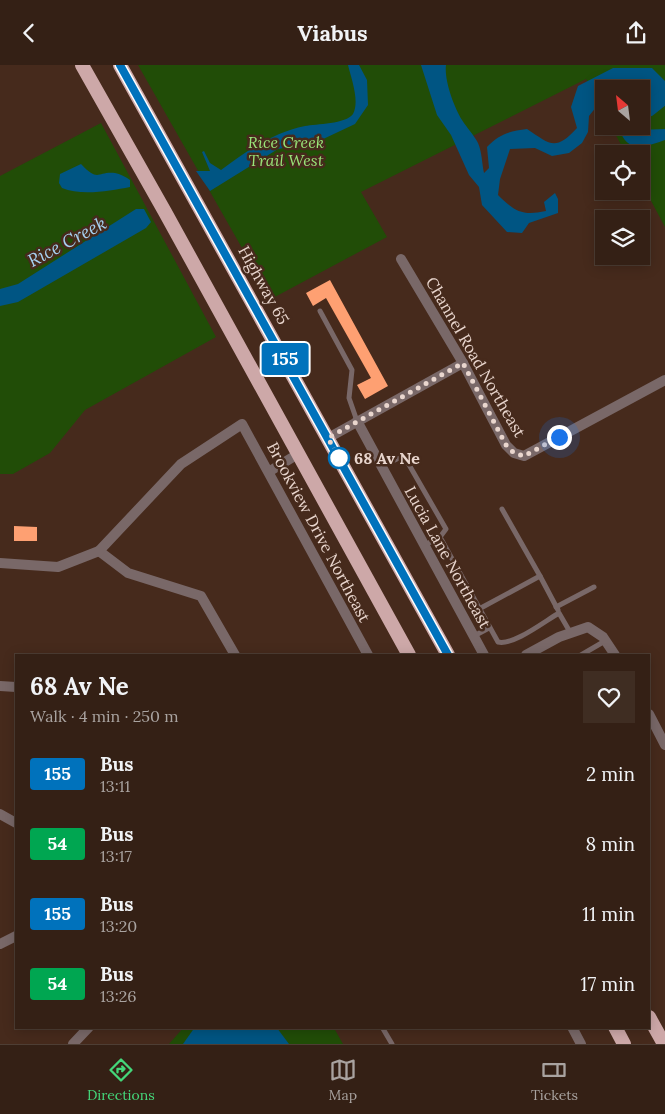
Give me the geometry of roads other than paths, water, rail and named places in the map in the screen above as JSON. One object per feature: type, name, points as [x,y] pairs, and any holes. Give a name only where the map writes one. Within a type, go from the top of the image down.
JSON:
[{"type":"highway","points":[[82,65],[408,654]]},
{"type":"highway","name":"Highway 65","points":[[120,65],[447,654]]},
{"type":"highway","points":[[650,1019],[664,1044]]},
{"type":"highway","points":[[616,1029],[624,1044]]},
{"type":"street","name":"Channel Road Northeast","points":[[401,259],[463,363],[506,445],[514,453],[524,456],[665,380]]},
{"type":"street","points":[[328,438],[463,363]]},
{"type":"street","name":"Lucia Lane Northeast","points":[[357,421],[483,654]]},
{"type":"street","name":"Brookview Drive Northeast","points":[[99,551],[181,463],[242,424],[270,471],[367,654]]},
{"type":"street","points":[[270,471],[298,454]]},
{"type":"street","points":[[0,563],[58,567],[99,551],[128,573],[201,596],[235,654]]},
{"type":"street","points":[[528,654],[570,633],[588,627],[606,641],[613,654]]},
{"type":"street","points":[[0,686],[15,687]]},
{"type":"street","points":[[650,716],[665,745]]},
{"type":"street","points":[[0,814],[15,822]]},
{"type":"street","points":[[0,944],[15,936]]},
{"type":"street","points":[[73,1044],[87,1029]]},
{"type":"street","points":[[573,1029],[581,1044]]},
{"type":"lane","points":[[320,311],[352,369],[349,398],[357,421]]},
{"type":"lane","points":[[382,466],[404,456],[446,529],[440,537],[425,545]]},
{"type":"lane","points":[[502,509],[570,633]]},
{"type":"lane","points":[[440,537],[498,642],[503,643],[513,640],[594,587]]},
{"type":"lane","points":[[479,609],[540,576]]},
{"type":"lane","points":[[474,636],[489,627]]},
{"type":"lane","points":[[583,654],[606,641]]},
{"type":"lane","points":[[383,1029],[392,1044]]},
{"type":"water","points":[[348,65],[359,65],[367,80],[368,105],[355,124],[319,141],[278,149],[210,191],[196,171],[210,171],[202,152],[204,151],[210,163],[221,170],[251,149],[282,133],[305,126],[338,122],[353,114],[356,103]]},
{"type":"water","points":[[421,65],[446,65],[448,86],[453,101],[462,120],[478,143],[484,173],[489,168],[487,147],[505,134],[527,129],[541,139],[552,143],[558,143],[569,136],[577,128],[571,107],[578,86],[613,68],[652,68],[665,81],[665,101],[650,109],[650,80],[595,80],[595,108],[589,116],[588,132],[582,143],[569,153],[552,156],[535,148],[510,149],[500,179],[498,195],[515,209],[525,213],[546,211],[544,202],[555,193],[558,199],[558,213],[529,223],[522,233],[507,232],[482,205],[479,187],[469,175],[451,135],[437,115]]},
{"type":"water","points":[[665,129],[665,140],[650,145],[631,145],[622,135],[650,135],[650,130]]},
{"type":"water","points":[[81,164],[95,175],[115,173],[123,176],[130,180],[130,187],[87,192],[62,188],[59,183],[60,174]]},
{"type":"water","name":"Rice Creek","points":[[136,209],[144,209],[151,222],[146,228],[18,302],[0,306],[0,289],[18,284]]},
{"type":"water","points":[[194,1029],[278,1029],[289,1044],[183,1044]]},
{"type":"waterway","name":"Rice Creek","points":[[650,108],[665,96]]},
{"type":"place","name":"68 Av Ne","points":[[339,458]]},
{"type":"park label","name":"Rice Creek Trail West","points":[[286,151]]}]
